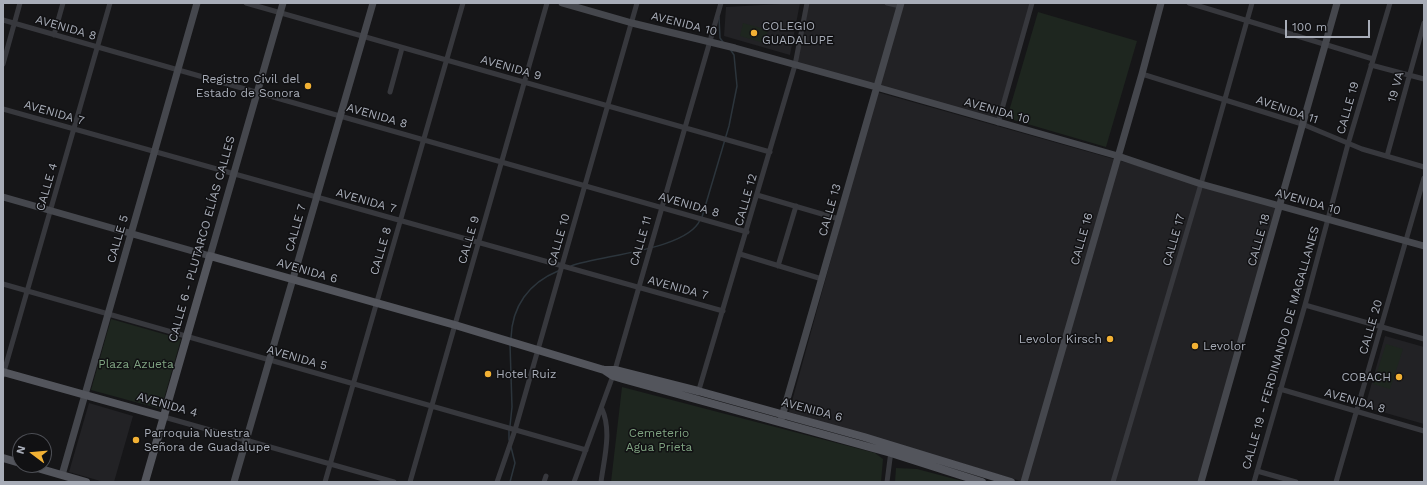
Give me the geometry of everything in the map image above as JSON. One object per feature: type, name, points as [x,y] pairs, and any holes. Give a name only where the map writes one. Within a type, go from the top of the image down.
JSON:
[{"type":"main road","name":"AVENIDA 6","points":[[210,256],[537,349],[698,400],[780,424],[891,449],[1011,482]]},
{"type":"main road","name":"CALLE 6 - PLUTARCO ELÍAS CALLES","points":[[145,482],[210,256]]},
{"type":"main road","name":"AVENIDA 4","points":[[3,373],[164,417]]},
{"type":"main road","name":"AVENIDA 6","points":[[614,373],[698,391],[783,414],[891,449],[982,482]]},
{"type":"main road","points":[[48,473],[61,478],[86,482]]},
{"type":"street","points":[[3,64],[20,3]]},
{"type":"street","points":[[54,35],[63,3]]},
{"type":"street","name":"CALLE 4","points":[[3,373],[110,3]]},
{"type":"street","name":"CALLE 5","points":[[61,478],[197,3]]},
{"type":"street","name":"AVENIDA 9","points":[[246,3],[770,152]]},
{"type":"street","name":"CALLE 6 - PLUTARCO ELÍAS CALLES","points":[[210,256],[283,3]]},
{"type":"street","name":"CALLE 7","points":[[234,482],[373,3]]},
{"type":"street","name":"CALLE 8","points":[[325,482],[463,3]]},
{"type":"street","name":"CALLE 9","points":[[410,482],[547,3]]},
{"type":"street","name":"AVENIDA 10","points":[[562,3],[632,23],[735,48],[1118,156],[1201,184],[1424,246]]},
{"type":"street","name":"CALLE 10","points":[[497,482],[515,430],[537,349],[638,3]]},
{"type":"street","name":"CALLE 11","points":[[574,482],[614,373],[722,3]]},
{"type":"street","name":"CALLE 12","points":[[698,400],[698,391],[795,65],[807,3]]},
{"type":"street","points":[[888,3],[900,5]]},
{"type":"street","points":[[998,123],[1032,3]]},
{"type":"street","name":"CALLE 16","points":[[1024,482],[1142,74],[1161,3]]},
{"type":"street","points":[[1189,3],[1373,59]]},
{"type":"street","name":"CALLE 17","points":[[1113,482],[1201,184],[1252,3]]},
{"type":"street","name":"CALLE 18","points":[[1201,482],[1337,3]]},
{"type":"street","name":"CALLE 19","points":[[1327,219],[1390,3]]},
{"type":"street","name":"CALLE 13","points":[[780,424],[900,5]]},
{"type":"street","name":"AVENIDA 8","points":[[3,20],[746,232]]},
{"type":"street","name":"19 VA","points":[[1387,156],[1424,23]]},
{"type":"street","points":[[390,92],[402,48]]},
{"type":"street","points":[[1371,65],[1424,79]]},
{"type":"street","name":"AVENIDA 11","points":[[1142,74],[1302,124],[1348,144],[1424,167]]},
{"type":"street","name":"AVENIDA 7","points":[[3,109],[723,311]]},
{"type":"street","name":"CALLE 20","points":[[1336,482],[1424,178]]},
{"type":"street","points":[[757,195],[839,219]]},
{"type":"street","name":"AVENIDA 6","points":[[3,197],[210,256]]},
{"type":"street","points":[[778,266],[796,206]]},
{"type":"street","name":"CALLE 19 - FERDINANDO DE MAGALLANES","points":[[1254,482],[1305,305],[1327,219]]},
{"type":"street","points":[[740,254],[822,279]]},
{"type":"street","name":"AVENIDA 5","points":[[3,284],[586,450]]},
{"type":"street","points":[[1305,305],[1424,339]]},
{"type":"street","name":"AVENIDA 8","points":[[1280,389],[1424,431]]},
{"type":"street","points":[[602,409],[605,417],[606,438],[602,482]]},
{"type":"street","name":"AVENIDA 4","points":[[164,417],[394,482]]},
{"type":"street","points":[[887,482],[891,449]]},
{"type":"street","points":[[1257,471],[1296,482]]},
{"type":"shaded area","name":"COLEGIO GUADALUPE","points":[[800,3],[790,55],[724,36],[726,7]]},
{"type":"shaded area","points":[[807,3],[1032,3],[998,123],[795,65]]},
{"type":"shaded area","points":[[877,92],[1280,206],[1198,482],[1024,482],[789,412]]},
{"type":"shaded area","name":"COBACH","points":[[1385,336],[1424,347],[1424,424],[1365,407]]},
{"type":"shaded area","points":[[89,403],[133,416],[114,482],[104,482],[69,472]]},
{"type":"green space","points":[[1038,12],[1137,41],[1106,147],[1007,118]]},
{"type":"green space","name":"COLEGIO GUADALUPE","points":[[743,23],[768,30],[764,43],[740,36]]},
{"type":"green space","name":"Plaza Azueta","points":[[111,319],[181,339],[161,409],[91,390]]},
{"type":"green space","points":[[1386,344],[1403,349],[1390,389],[1373,384]]},
{"type":"green space","name":"Cemeterio Agua Prieta","points":[[622,387],[875,453],[883,459],[881,482],[611,482]]},
{"type":"green space","points":[[896,468],[917,469],[966,482],[895,482]]},
{"type":"waterway","points":[[719,17],[720,38],[723,42]]},
{"type":"waterway","points":[[702,217],[729,126],[737,86],[734,55],[730,49]]},
{"type":"waterway","points":[[571,266],[661,245],[679,238],[692,230],[700,220]]},
{"type":"waterway","points":[[511,338],[515,316],[524,297],[539,282],[558,271]]},
{"type":"waterway","points":[[510,344],[512,407],[510,426]]},
{"type":"waterway","points":[[509,430],[509,440]]},
{"type":"waterway","points":[[510,482],[515,463],[511,447]]},
{"type":"place","name":"COLEGIO GUADALUPE","points":[[754,33]]},
{"type":"place","name":"Registro Civil del Estado de Sonora","points":[[308,86]]},
{"type":"place","name":"Levolor Kirsch","points":[[1110,339]]},
{"type":"place","name":"Levolor","points":[[1195,346]]},
{"type":"place","name":"Hotel Ruiz","points":[[488,374]]},
{"type":"place","name":"COBACH","points":[[1399,377]]},
{"type":"place","name":"Parroquia Nuestra Señora de Guadalupe","points":[[136,440]]}]
